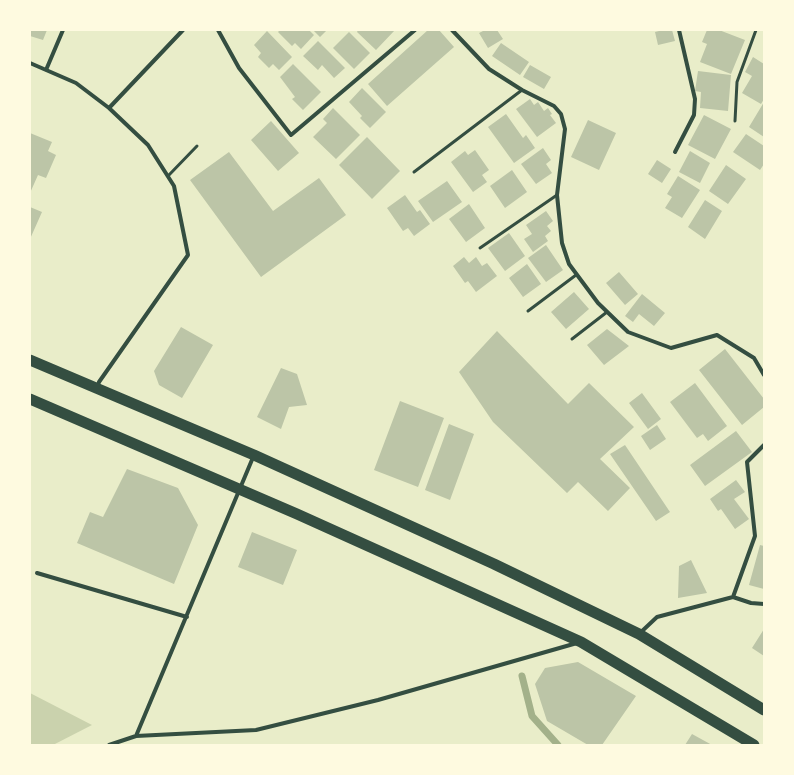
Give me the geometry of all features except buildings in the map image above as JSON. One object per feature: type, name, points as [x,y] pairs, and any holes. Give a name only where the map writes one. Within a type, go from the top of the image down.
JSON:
[{"type":"highway","points":[[30,360],[254,455],[439,538],[639,634],[764,710]]},
{"type":"highway","points":[[30,399],[240,490],[581,642],[754,745]]},
{"type":"street","points":[[46,70],[63,30]]},
{"type":"street","points":[[109,108],[183,30]]},
{"type":"street","points":[[218,30],[239,68],[291,135],[415,30]]},
{"type":"street","points":[[452,30],[489,69],[522,90],[554,106],[561,114],[565,129],[565,138],[557,195],[562,243],[569,264],[598,303],[628,332],[671,348],[717,335],[754,358],[764,375]]},
{"type":"street","points":[[675,152],[694,114],[695,99],[679,30]]},
{"type":"street","points":[[30,63],[76,83],[109,108],[148,146],[174,186],[188,255],[96,388]]},
{"type":"street","points":[[733,597],[755,536],[747,462],[764,445]]},
{"type":"street","points":[[136,736],[254,455]]},
{"type":"street","points":[[37,573],[187,617]]},
{"type":"street","points":[[639,634],[657,617],[733,597],[750,603],[764,604]]},
{"type":"street","points":[[109,745],[136,736],[256,730],[378,700],[581,642]]},
{"type":"lane","points":[[735,121],[737,82],[756,30]]},
{"type":"lane","points":[[414,172],[522,90]]},
{"type":"lane","points":[[168,176],[198,146]]},
{"type":"lane","points":[[480,248],[557,195]]},
{"type":"lane","points":[[528,311],[576,275]]},
{"type":"lane","points":[[572,339],[607,312]]},
{"type":"green space","points":[[30,693],[92,725],[53,745],[30,745]]},
{"type":"waterway","points":[[522,676],[532,716],[558,745]]}]
